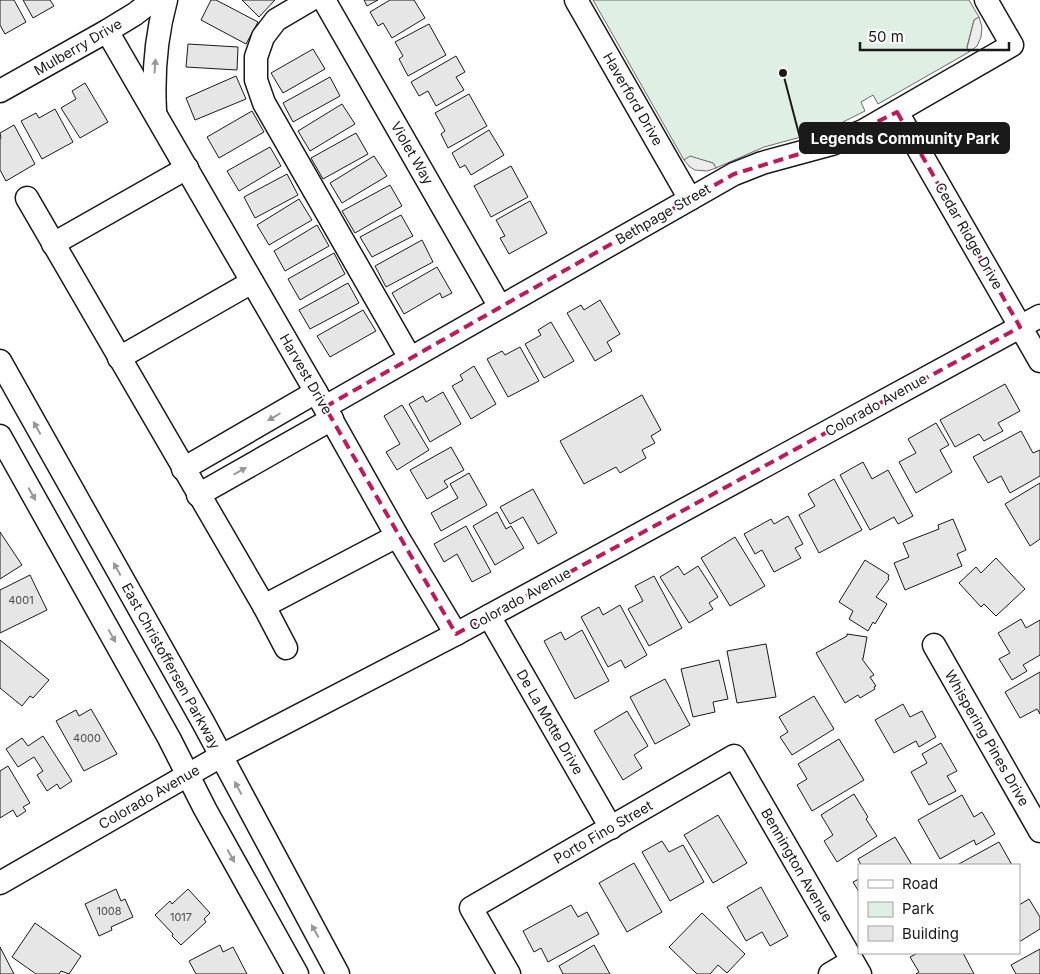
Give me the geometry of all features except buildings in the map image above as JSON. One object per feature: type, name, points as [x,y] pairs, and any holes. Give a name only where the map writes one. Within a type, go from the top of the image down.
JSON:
[{"type":"street","name":"Mulberry Drive","points":[[0,91],[107,31],[135,14],[153,0]]},
{"type":"street","name":"Harvest Drive","points":[[155,114],[154,73],[156,49],[166,0]]},
{"type":"street","points":[[310,0],[276,20],[263,37],[256,57],[256,80],[264,103],[410,358]]},
{"type":"street","name":"Violet Way","points":[[324,0],[500,307]]},
{"type":"street","name":"Haverford Drive","points":[[576,0],[690,199]]},
{"type":"street","name":"Bethpage Street","points":[[324,406],[741,171],[762,163],[832,144],[863,131],[1012,45],[986,0]]},
{"type":"street","name":"Harvest Drive","points":[[107,31],[397,536],[456,634]]},
{"type":"street","name":"Cedar Ridge Drive","points":[[897,112],[1040,361]]},
{"type":"street","points":[[53,244],[187,168]]},
{"type":"street","points":[[26,198],[264,606],[286,648]]},
{"type":"street","points":[[119,358],[252,282]]},
{"type":"street","name":"Colorado Avenue","points":[[0,883],[221,756],[456,634],[1040,316]]},
{"type":"street","name":"East Christoffersen Parkway","points":[[0,361],[221,756],[338,974]]},
{"type":"street","points":[[183,470],[324,406]]},
{"type":"street","points":[[198,495],[324,406]]},
{"type":"street","points":[[0,436],[169,738],[205,809],[297,974]]},
{"type":"street","points":[[264,606],[397,536]]},
{"type":"street","name":"De La Motte Drive","points":[[488,616],[611,828]]},
{"type":"street","name":"Whispering Pines Drive","points":[[934,645],[1040,831]]},
{"type":"street","name":"Porto Fino Street","points":[[509,974],[471,908],[734,756]]},
{"type":"street","name":"Bennington Avenue","points":[[734,756],[856,968]]},
{"type":"street","points":[[830,974],[856,968]]},
{"type":"highlighted area","points":[[897,112],[1020,327],[456,634],[325,407],[734,174],[832,144]]},
{"type":"green space","points":[[593,0],[969,0],[979,17],[974,20],[967,47],[969,52],[878,104],[873,95],[861,102],[865,111],[827,130],[764,147],[716,168],[713,163],[690,157],[684,160]]},
{"type":"shaded area","points":[[979,17],[982,27],[981,37],[977,46],[969,52],[967,48],[974,20]]},
{"type":"shaded area","points":[[690,156],[713,163],[716,168],[707,171],[695,170],[684,160]]},
{"type":"place","name":"Legends Community Park","points":[[783,73]]}]
